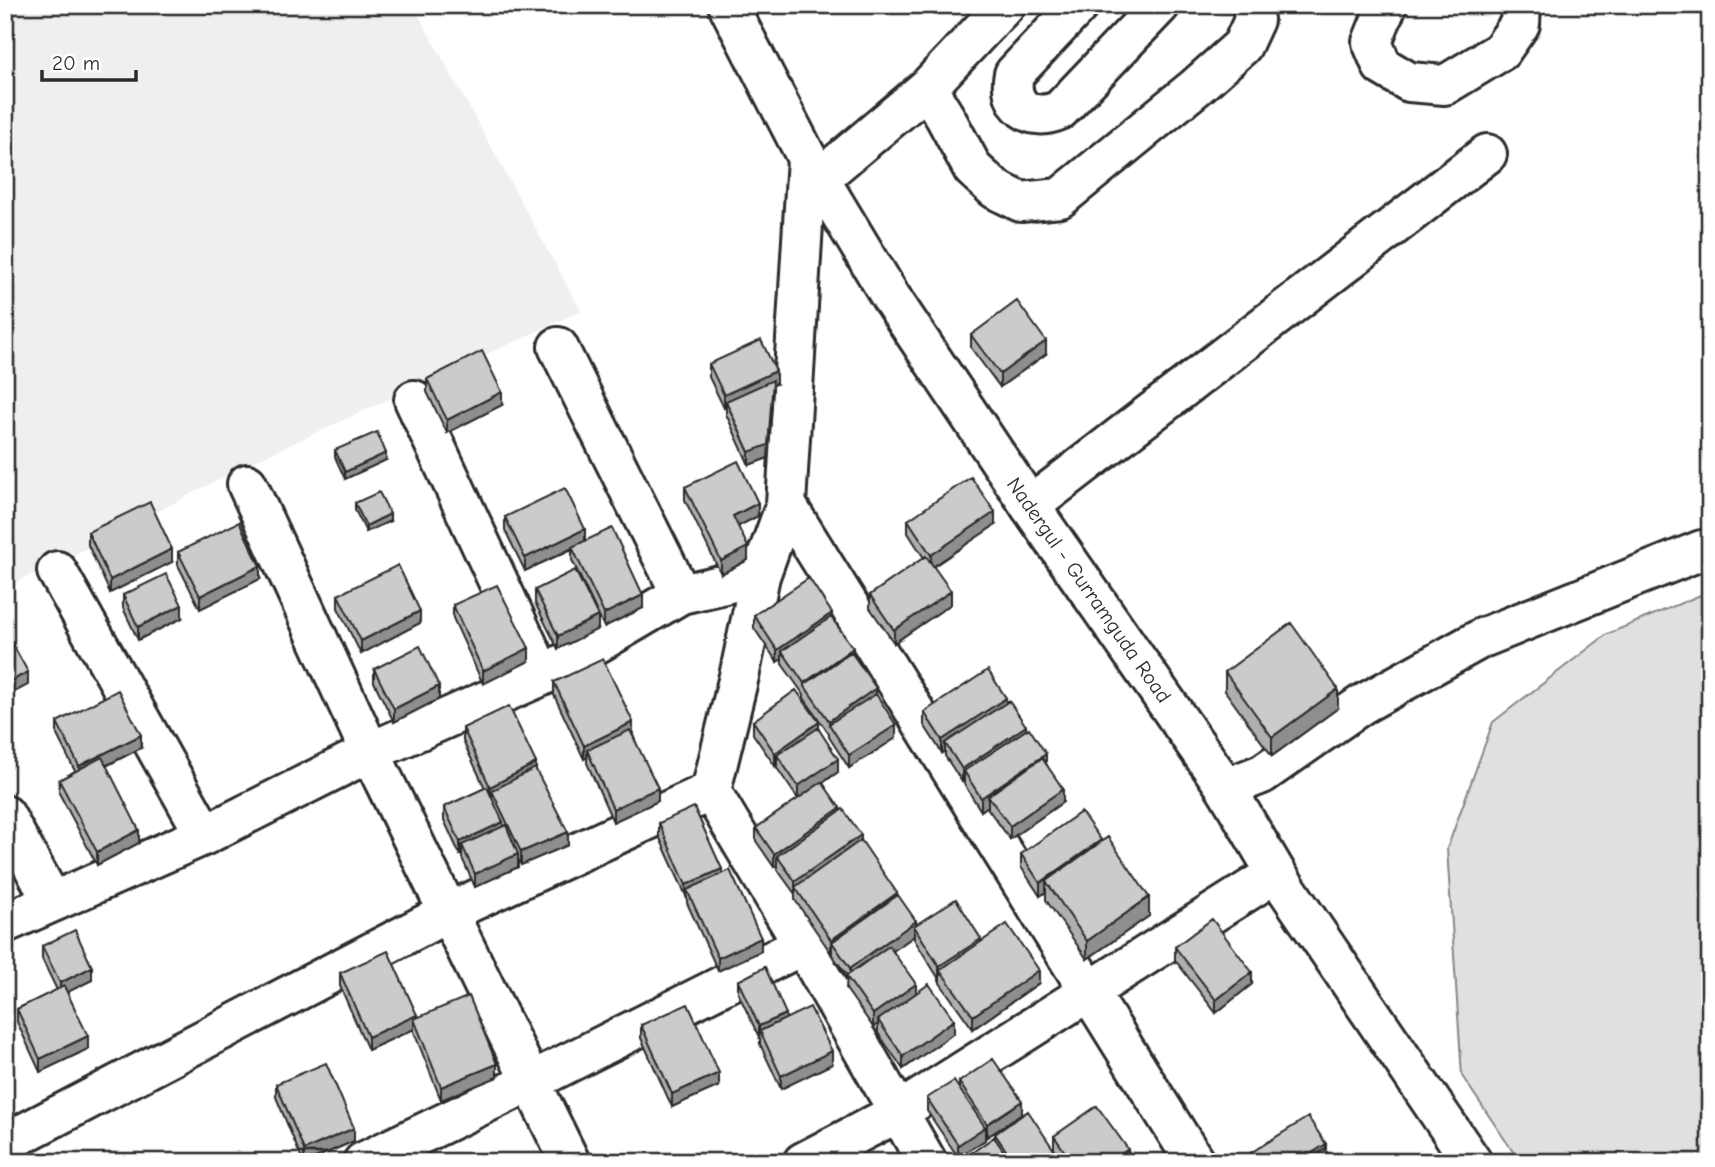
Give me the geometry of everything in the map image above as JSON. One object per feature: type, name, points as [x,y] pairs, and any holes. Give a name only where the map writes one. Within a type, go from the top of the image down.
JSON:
[{"type":"street","name":"Nadergul - Gurramguda Road","points":[[728,5],[813,169],[890,296],[1030,506],[1226,788],[1276,873],[1472,1162]]},
{"type":"street","points":[[927,1162],[711,791],[760,576],[786,504],[813,169],[927,88],[1005,5]]},
{"type":"street","points":[[1079,5],[1014,74],[1014,96],[1019,105],[1031,114],[1047,115],[1060,110],[1160,5]]},
{"type":"street","points":[[927,88],[973,169],[995,189],[1021,202],[1060,198],[1242,46],[1254,20],[1252,5]]},
{"type":"street","points":[[1387,5],[1372,42],[1382,66],[1409,82],[1446,85],[1501,51],[1520,24],[1521,5]]},
{"type":"street","points":[[1030,506],[1487,154]]},
{"type":"street","points":[[558,346],[681,593]]},
{"type":"street","points":[[414,400],[542,676]]},
{"type":"street","points":[[247,484],[370,752],[570,1162]]},
{"type":"street","points":[[786,504],[1195,1162]]},
{"type":"street","points":[[1226,788],[1262,774],[1361,705],[1482,638],[1702,550]]},
{"type":"street","points":[[57,571],[205,835]]},
{"type":"street","points":[[5,923],[205,835],[370,752],[542,676],[681,593],[760,576]]},
{"type":"street","points":[[5,1143],[449,912],[711,791]]},
{"type":"street","points":[[5,814],[52,901]]},
{"type":"street","points":[[803,1162],[897,1113],[1276,873]]},
{"type":"street","points":[[363,1162],[532,1081],[803,945]]},
{"type":"shaded area","points":[[5,5],[413,5],[581,311],[250,463],[98,543],[5,587]]},
{"type":"shaded area","points":[[1710,591],[1710,1162],[1520,1162],[1462,1076],[1447,849],[1493,722],[1607,634]]},
{"type":"building","points":[[1017,301],[1046,341],[1000,374],[971,335]]},
{"type":"building","points":[[761,340],[776,371],[724,395],[709,364]]},
{"type":"building","points":[[482,351],[502,392],[447,420],[427,379]]},
{"type":"building","points":[[773,380],[768,445],[749,452],[726,401]]},
{"type":"building","points":[[377,432],[386,453],[345,472],[335,450]]},
{"type":"building","points":[[738,461],[758,503],[733,516],[748,547],[721,561],[685,487]]},
{"type":"building","points":[[971,477],[995,512],[931,555],[908,520]]},
{"type":"building","points":[[565,488],[585,529],[525,558],[505,517]]},
{"type":"building","points":[[379,492],[390,514],[366,526],[355,503]]},
{"type":"building","points":[[150,502],[172,549],[110,580],[88,532]]},
{"type":"building","points":[[239,522],[260,566],[200,596],[178,552]]},
{"type":"building","points":[[612,528],[643,595],[604,614],[572,547]]},
{"type":"building","points":[[926,556],[951,591],[894,630],[870,595]]},
{"type":"building","points":[[398,565],[420,611],[361,641],[338,595]]},
{"type":"building","points":[[575,570],[598,616],[558,636],[535,590]]},
{"type":"building","points":[[166,574],[182,605],[138,627],[123,595]]},
{"type":"building","points":[[809,578],[832,613],[777,650],[754,615]]},
{"type":"building","points":[[497,585],[529,648],[483,671],[453,605]]},
{"type":"building","points":[[831,617],[853,648],[804,683],[782,651]]},
{"type":"building","points":[[1291,623],[1338,689],[1272,737],[1225,672]]},
{"type":"building","points":[[5,630],[28,672],[5,684]]},
{"type":"building","points":[[420,646],[439,686],[394,709],[374,669]]},
{"type":"building","points":[[851,652],[876,688],[829,721],[804,685]]},
{"type":"building","points":[[603,659],[633,722],[584,746],[554,682]]},
{"type":"building","points":[[988,670],[1006,698],[942,740],[924,712]]},
{"type":"building","points":[[118,690],[141,735],[79,766],[57,722]]},
{"type":"building","points":[[796,690],[819,722],[775,753],[753,721]]},
{"type":"building","points":[[876,694],[896,725],[849,755],[829,724]]},
{"type":"building","points":[[1009,701],[1026,726],[962,769],[945,743]]},
{"type":"building","points":[[509,706],[536,763],[490,787],[463,728]]},
{"type":"building","points":[[818,728],[838,759],[798,786],[777,755]]},
{"type":"building","points":[[1029,728],[1046,754],[981,798],[964,771]]},
{"type":"building","points":[[630,730],[658,788],[613,809],[587,750]]},
{"type":"building","points":[[102,757],[139,830],[97,852],[59,780]]},
{"type":"building","points":[[1042,758],[1063,789],[1010,826],[988,796]]},
{"type":"building","points":[[535,768],[568,832],[521,852],[492,791]]},
{"type":"building","points":[[822,782],[840,808],[774,854],[756,828]]},
{"type":"building","points":[[487,787],[503,822],[460,842],[444,807]]},
{"type":"building","points":[[694,807],[722,869],[686,885],[659,823]]},
{"type":"building","points":[[843,809],[861,835],[795,881],[777,856]]},
{"type":"building","points":[[1081,812],[1101,840],[1040,883],[1021,854]]},
{"type":"building","points":[[506,825],[518,854],[475,874],[462,845]]},
{"type":"building","points":[[1108,837],[1149,897],[1087,941],[1046,881]]},
{"type":"building","points":[[861,840],[897,893],[831,940],[795,887]]},
{"type":"building","points":[[730,870],[761,938],[718,958],[687,890]]},
{"type":"building","points":[[898,895],[916,921],[850,968],[832,942]]},
{"type":"building","points":[[956,899],[981,939],[939,966],[914,926]]},
{"type":"building","points":[[1212,919],[1252,972],[1216,1000],[1175,947]]},
{"type":"building","points":[[1007,924],[1039,970],[973,1016],[940,970]]},
{"type":"building","points":[[75,930],[92,967],[60,983],[42,946]]},
{"type":"building","points":[[889,946],[916,984],[873,1014],[846,976]]},
{"type":"building","points":[[388,951],[417,1015],[368,1037],[340,973]]},
{"type":"building","points":[[765,967],[786,1014],[759,1026],[738,981]]},
{"type":"building","points":[[929,984],[954,1020],[903,1056],[878,1020]]},
{"type":"building","points":[[64,986],[88,1036],[40,1059],[17,1009]]},
{"type":"building","points":[[469,996],[497,1064],[441,1087],[414,1019]]},
{"type":"building","points":[[688,1004],[719,1073],[672,1094],[641,1025]]},
{"type":"building","points":[[810,1007],[832,1051],[781,1076],[760,1031]]},
{"type":"building","points":[[993,1059],[1022,1101],[987,1124],[959,1082]]},
{"type":"building","points":[[326,1063],[354,1128],[304,1150],[276,1084]]},
{"type":"building","points":[[954,1081],[985,1127],[958,1145],[927,1098]]},
{"type":"building","points":[[1097,1106],[1128,1149],[1111,1162],[1072,1162],[1054,1136]]},
{"type":"building","points":[[1028,1111],[1062,1162],[1014,1162],[995,1134]]},
{"type":"building","points":[[1308,1117],[1326,1144],[1298,1162],[1247,1162],[1244,1157]]},
{"type":"building","points":[[994,1137],[1011,1162],[965,1162],[963,1159]]},
{"type":"building","points":[[1325,1149],[1334,1162],[1307,1162]]}]
